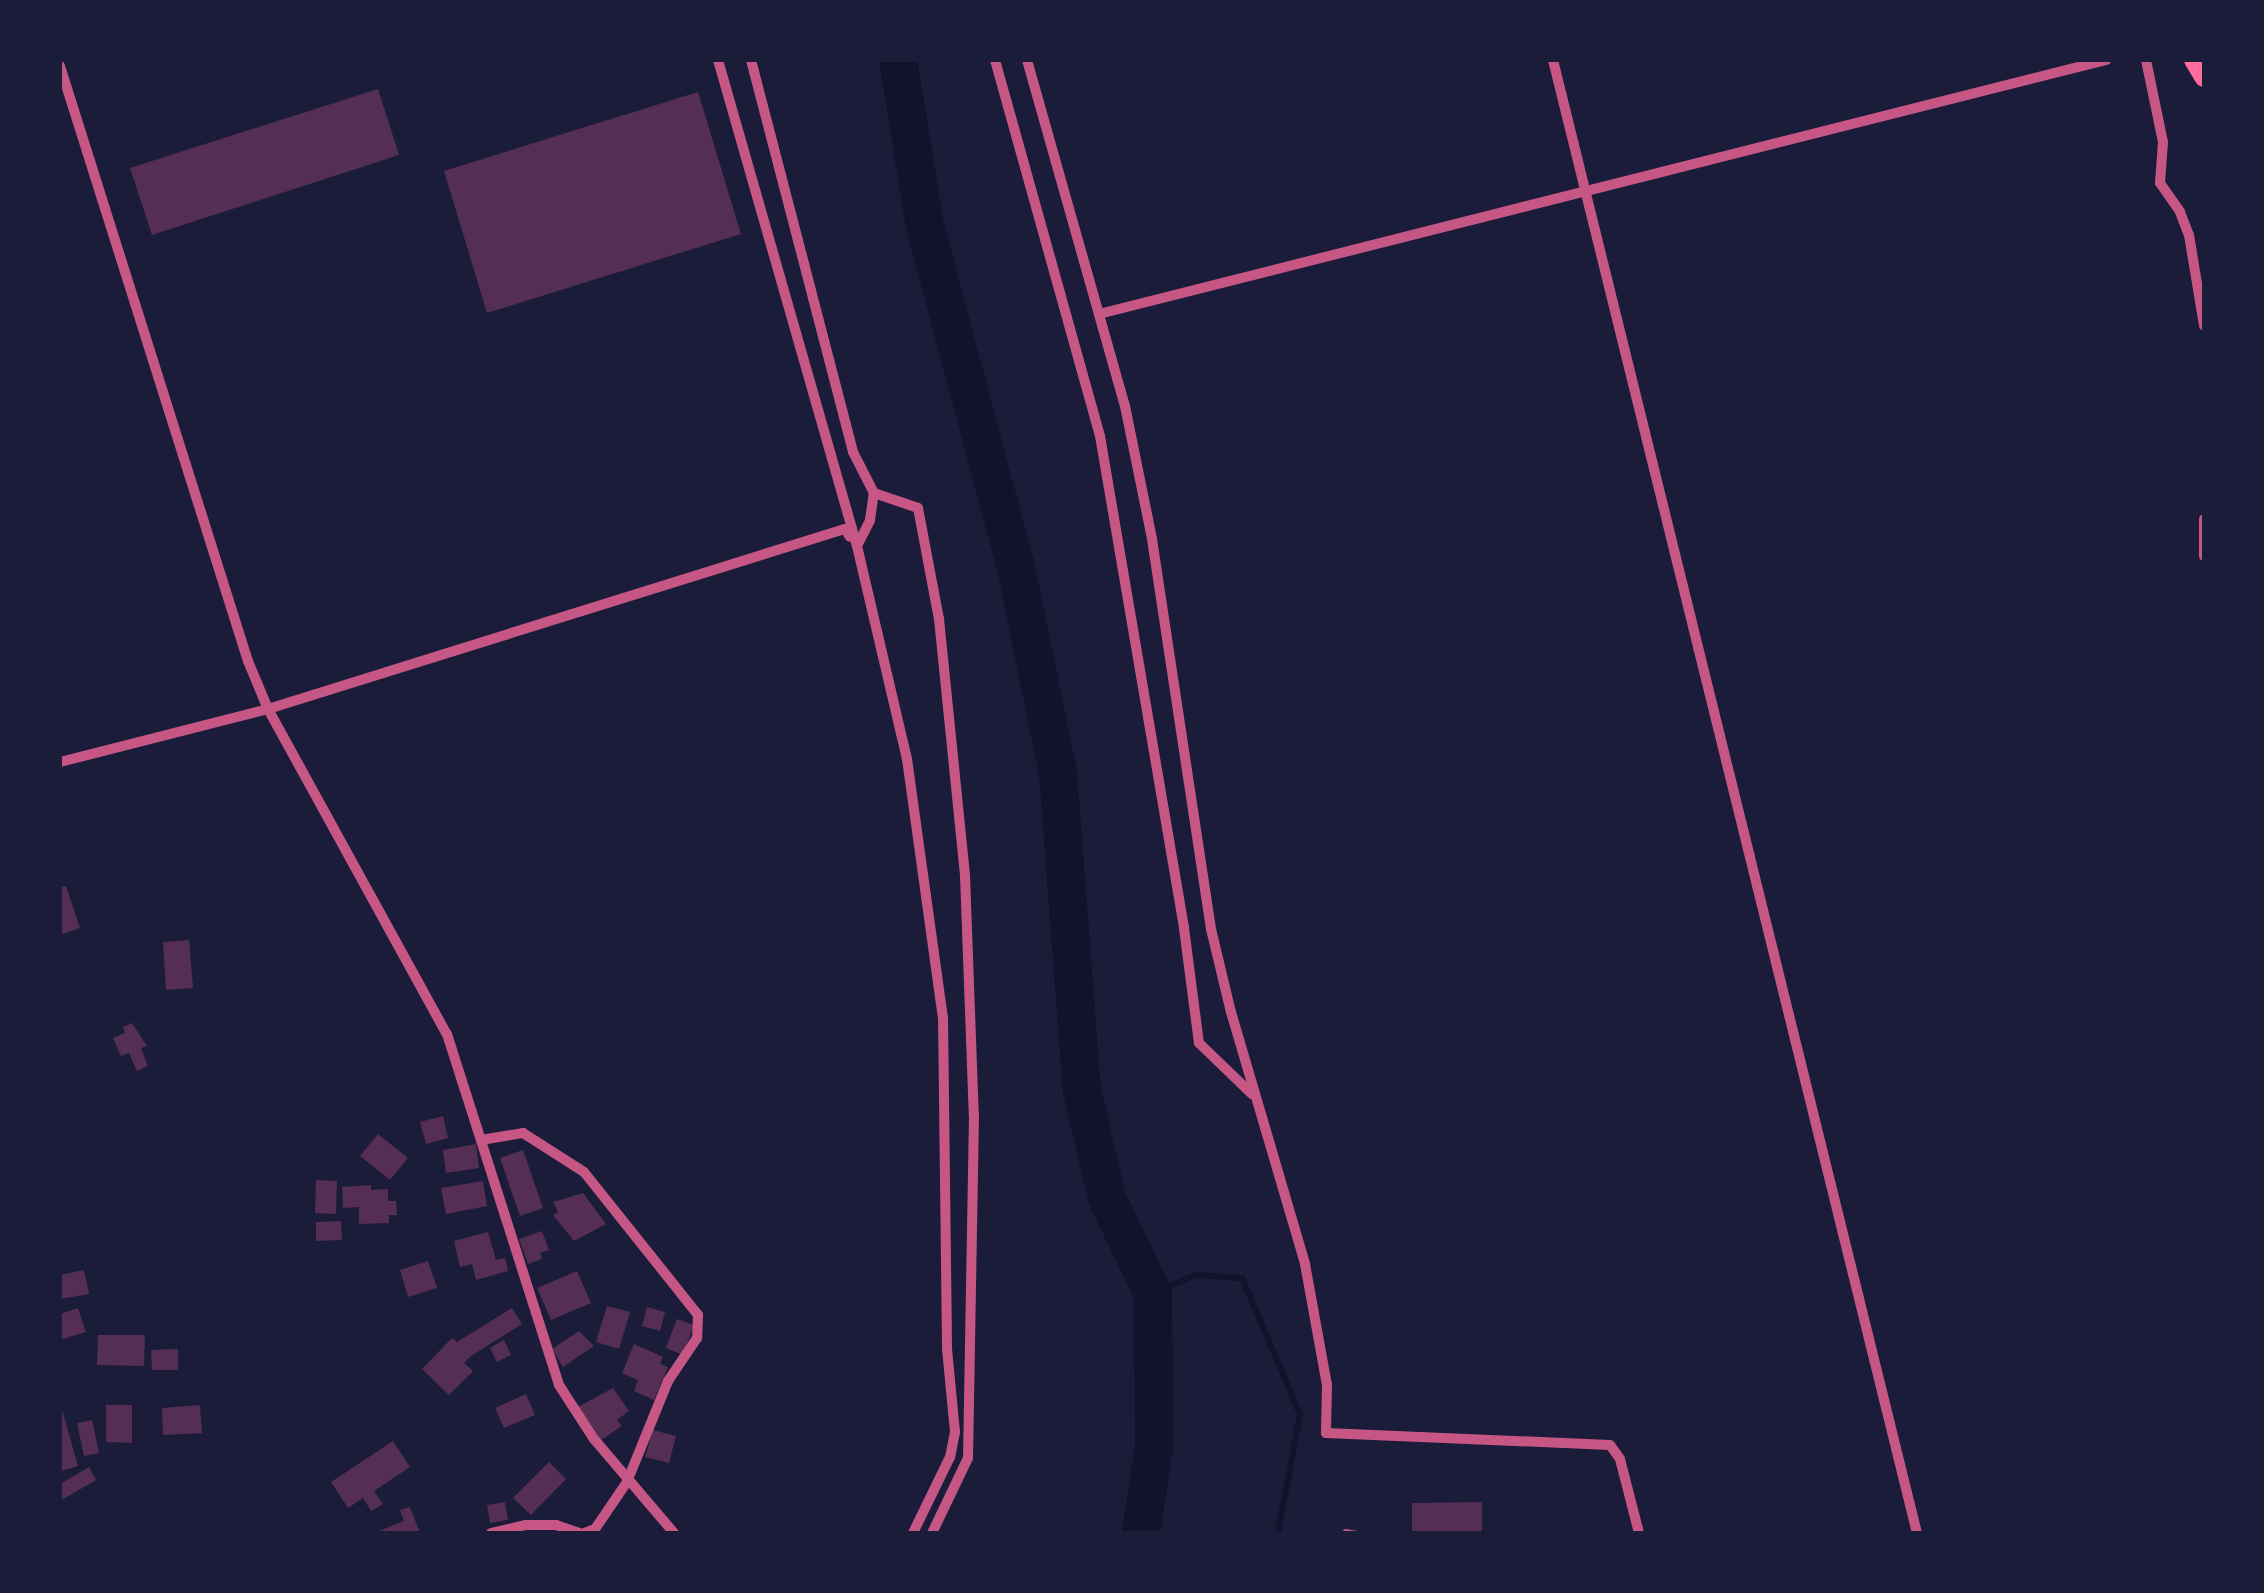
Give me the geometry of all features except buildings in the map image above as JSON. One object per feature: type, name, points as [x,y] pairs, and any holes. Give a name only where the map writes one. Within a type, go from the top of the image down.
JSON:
[{"type":"main road","points":[[2193,60],[2204,78]]},
{"type":"street","points":[[718,60],[857,546],[908,759],[943,1017],[947,1349],[954,1432],[950,1457],[913,1533]]},
{"type":"street","points":[[751,60],[853,452],[874,493],[870,520],[857,546]]},
{"type":"street","points":[[995,60],[1100,436],[1172,852],[1199,1042],[1255,1096]]},
{"type":"street","points":[[1027,60],[1100,314],[1152,539],[1212,929],[1255,1096],[1306,1264],[1326,1385],[1326,1433],[1336,1437],[1610,1446],[1620,1459],[1639,1533]]},
{"type":"street","points":[[1552,60],[1918,1533]]},
{"type":"street","points":[[1100,314],[2106,60]]},
{"type":"street","points":[[2146,60],[2163,142],[2160,183],[2180,212],[2189,235],[2204,326]]},
{"type":"street","points":[[60,66],[248,662],[268,709],[430,996],[481,1140],[559,1385],[628,1482],[674,1533]]},
{"type":"street","points":[[874,493],[918,508],[923,522],[939,619],[965,875],[974,1115],[971,1428],[962,1478],[932,1533]]},
{"type":"street","points":[[2204,519],[2204,556]]},
{"type":"street","points":[[60,762],[268,709],[845,530],[857,546]]},
{"type":"street","points":[[481,1140],[524,1133],[584,1172],[698,1315],[698,1338],[668,1382],[628,1482],[595,1529],[582,1533],[541,1525],[491,1533]]},
{"type":"lane","points":[[1345,1531],[1357,1533]]},
{"type":"waterway","points":[[898,60],[925,226],[1016,567],[1058,773],[1082,1090],[1107,1198],[1153,1294],[1154,1446],[1141,1533]]},
{"type":"waterway","points":[[1153,1294],[1195,1275],[1242,1278],[1300,1414],[1278,1533]]}]
